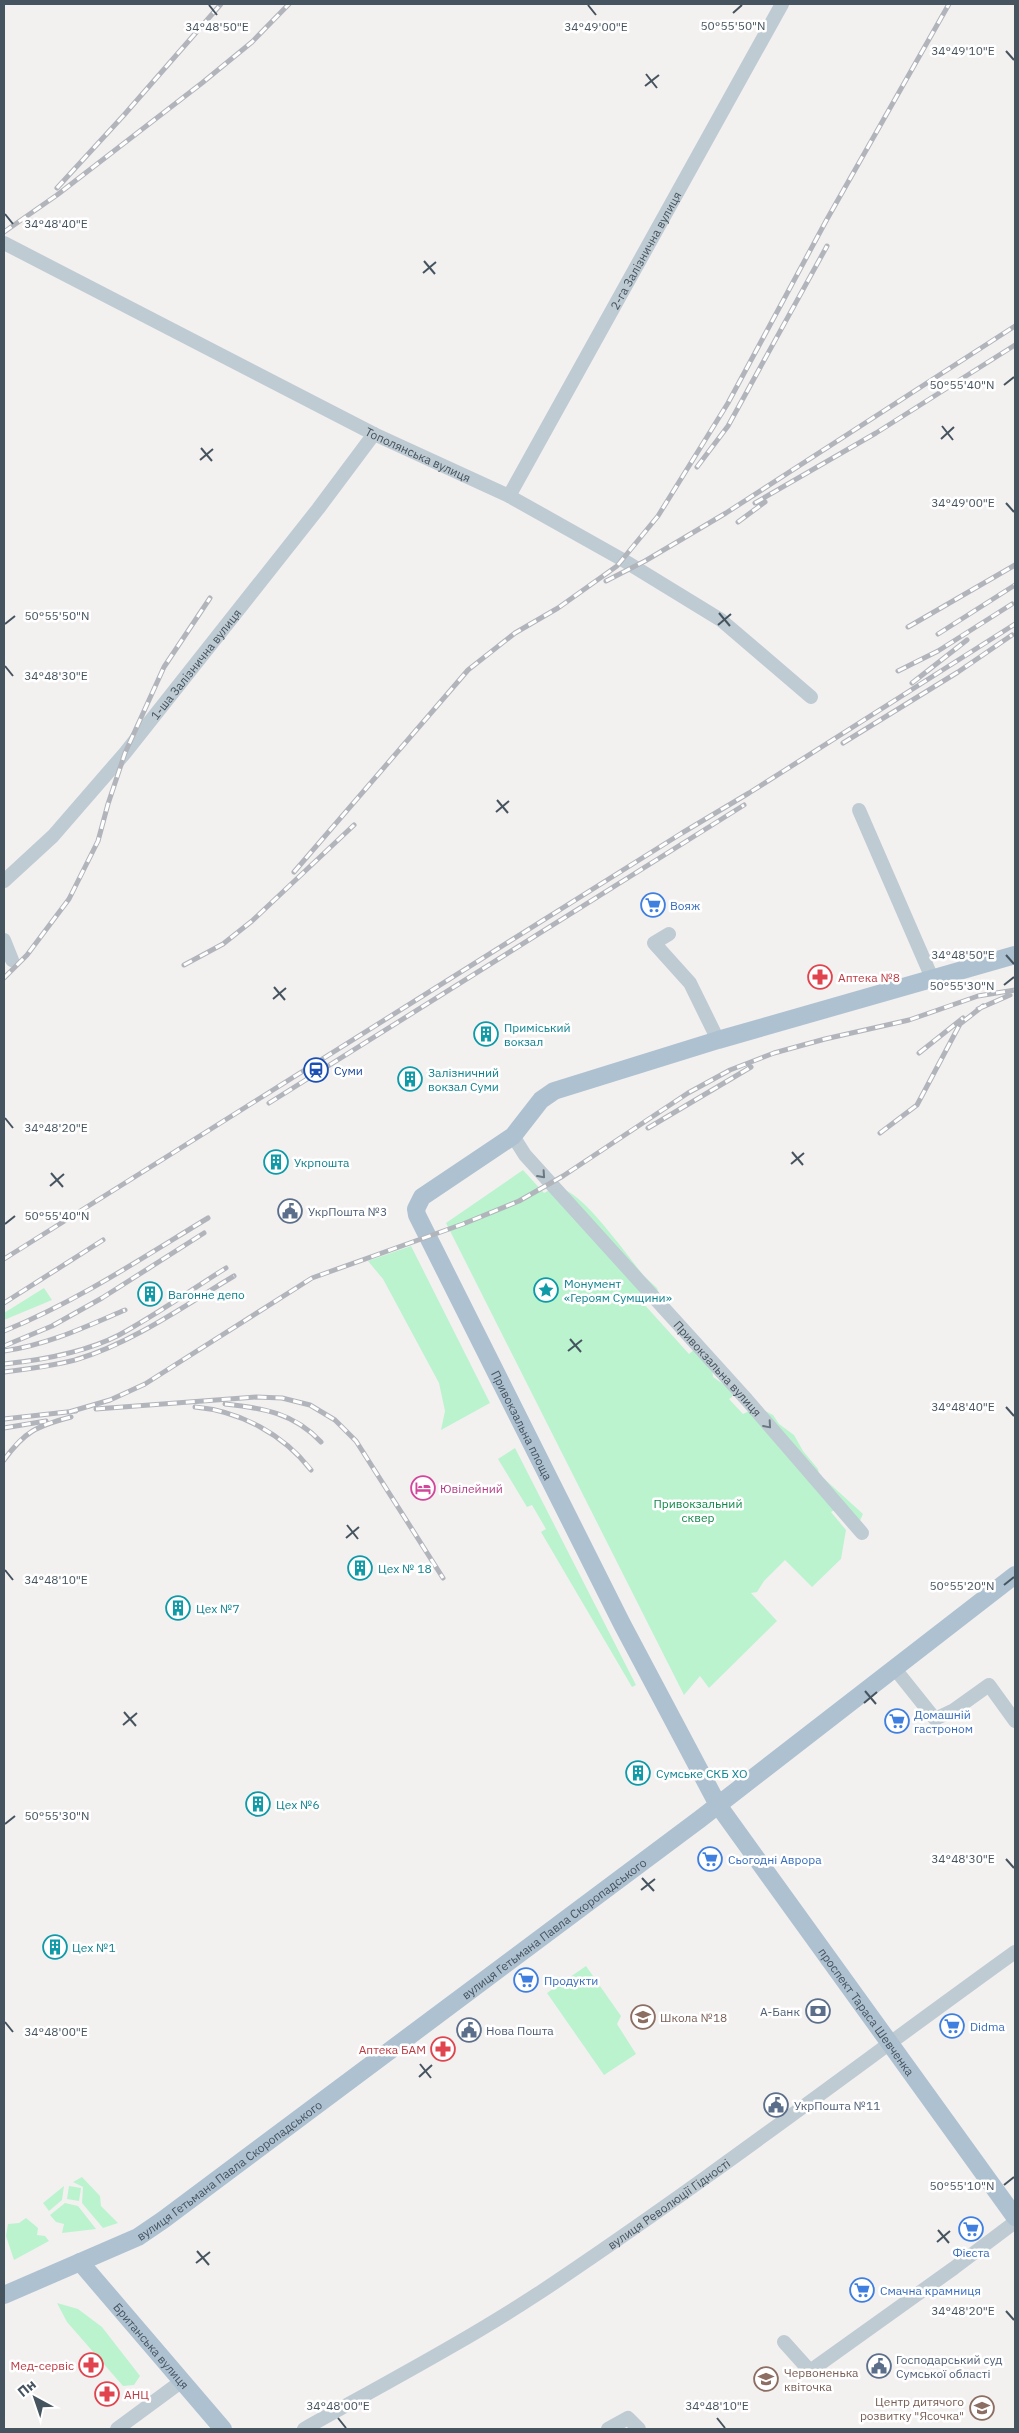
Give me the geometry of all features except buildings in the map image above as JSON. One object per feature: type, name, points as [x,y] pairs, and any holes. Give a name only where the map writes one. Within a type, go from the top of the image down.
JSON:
[{"type":"main road","points":[[718,1040],[1015,955]]},
{"type":"main road","name":"Привокзальна площа","points":[[718,1040],[554,1091],[541,1100],[513,1136],[422,1197],[416,1209],[416,1215],[622,1624],[718,1805]]},
{"type":"main road","name":"вулиця Гетьмана Павла Скоропадського","points":[[4,2295],[138,2237],[162,2220],[498,1972],[1015,1576]]},
{"type":"main road","name":"проспект Тараса Шевченка","points":[[718,1805],[1015,2217]]},
{"type":"main road","name":"Британська вулиця","points":[[80,2262],[223,2429]]},
{"type":"street","name":"2-га Залізнична вулиця","points":[[510,496],[782,4]]},
{"type":"street","name":"Тополянська вулиця","points":[[4,243],[374,434],[510,496],[623,560],[721,620],[812,697]]},
{"type":"street","name":"1-ша Залізнична вулиця","points":[[4,881],[53,836],[125,753],[318,510],[374,434]]},
{"type":"street","points":[[859,810],[932,978]]},
{"type":"street","points":[[669,934],[654,943],[690,983],[718,1040]]},
{"type":"street","points":[[4,940],[12,960]]},
{"type":"street","name":"Привокзальна вулиця","points":[[513,1136],[525,1155],[747,1400],[862,1533]]},
{"type":"street","points":[[895,1669],[936,1719],[954,1710],[989,1685],[1015,1721]]},
{"type":"street","name":"вулиця Революції Гідності","points":[[304,2429],[473,2335],[543,2290],[712,2172],[1015,1952]]},
{"type":"street","points":[[784,2342],[810,2371],[1015,2222]]},
{"type":"street","points":[[117,2429],[182,2381]]},
{"type":"street","points":[[608,2429],[628,2418],[639,2429]]},
{"type":"green space","name":"Привокзальний сквер","points":[[523,1170],[544,1193],[560,1188],[572,1194],[583,1203],[606,1228],[644,1276],[657,1288],[660,1298],[656,1303],[643,1303],[689,1354],[695,1349],[712,1366],[713,1377],[733,1391],[732,1397],[729,1399],[743,1414],[758,1407],[773,1415],[779,1424],[794,1435],[803,1451],[818,1469],[819,1474],[863,1514],[858,1525],[835,1510],[831,1512],[846,1530],[841,1559],[812,1587],[785,1560],[764,1581],[757,1592],[751,1593],[777,1621],[709,1688],[700,1676],[684,1695],[446,1223]]},
{"type":"green space","points":[[411,1246],[490,1403],[441,1430],[445,1411],[439,1383],[383,1279],[368,1261]]},
{"type":"green space","points":[[44,1288],[52,1300],[4,1320],[4,1313]]},
{"type":"green space","points":[[515,1448],[636,1685],[632,1687],[541,1532],[546,1529],[532,1505],[527,1507],[498,1459]]},
{"type":"green space","points":[[586,1966],[621,2016],[617,2024],[636,2054],[604,2075],[547,1993]]},
{"type":"green space","points":[[82,2177],[100,2196],[101,2206],[118,2223],[103,2228],[82,2203],[83,2187],[73,2182]]},
{"type":"green space","points":[[64,2186],[62,2200],[49,2211],[43,2203]]},
{"type":"green space","points":[[69,2186],[81,2188],[79,2201],[67,2199]]},
{"type":"green space","points":[[65,2203],[78,2206],[96,2229],[62,2233],[64,2224],[56,2222],[50,2215]]},
{"type":"green space","points":[[26,2218],[38,2228],[37,2235],[45,2236],[49,2241],[14,2260],[6,2236],[8,2224],[19,2223]]},
{"type":"green space","points":[[57,2303],[78,2309],[102,2327],[140,2376],[134,2385],[123,2386],[67,2322]]},
{"type":"railway","points":[[57,188],[221,4]]},
{"type":"railway","points":[[4,232],[57,195],[202,83],[252,42],[289,4]]},
{"type":"railway","points":[[294,872],[468,670],[515,633],[558,608],[617,566],[658,516],[728,403],[826,221],[949,4]]},
{"type":"railway","points":[[697,467],[728,426],[827,246]]},
{"type":"railway","points":[[606,581],[645,561],[726,513],[1015,326]]},
{"type":"railway","points":[[755,503],[876,433],[1015,345]]},
{"type":"railway","points":[[738,522],[765,502]]},
{"type":"railway","points":[[908,627],[1015,565]]},
{"type":"railway","points":[[938,634],[1015,585]]},
{"type":"railway","points":[[4,978],[27,955],[69,899],[98,841],[125,753],[164,667],[210,598]]},
{"type":"railway","points":[[898,671],[938,651],[1012,604]]},
{"type":"railway","points":[[4,1259],[682,833],[749,793],[1015,624]]},
{"type":"railway","points":[[843,743],[958,672],[1012,635]]},
{"type":"railway","points":[[912,683],[967,640]]},
{"type":"railway","points":[[269,1103],[744,805]]},
{"type":"railway","points":[[184,965],[223,944],[252,921],[354,825]]},
{"type":"railway","points":[[69,1412],[110,1400],[145,1384],[312,1278],[463,1224],[519,1201],[563,1176],[688,1093],[730,1070],[774,1053],[909,1020],[978,996],[1015,990]]},
{"type":"railway","points":[[978,1009],[1010,995]]},
{"type":"railway","points":[[880,1133],[917,1105],[960,1024],[983,1006]]},
{"type":"railway","points":[[919,1053],[963,1018]]},
{"type":"railway","points":[[648,1128],[751,1067]]},
{"type":"railway","points":[[4,1331],[83,1293],[208,1218]]},
{"type":"railway","points":[[4,1346],[52,1326],[102,1298],[204,1233]]},
{"type":"railway","points":[[4,1303],[103,1240]]},
{"type":"railway","points":[[4,1364],[63,1355],[106,1341],[146,1319],[226,1268]]},
{"type":"railway","points":[[4,1372],[58,1364],[96,1353],[157,1323],[234,1276]]},
{"type":"railway","points":[[4,1351],[51,1340],[125,1310]]},
{"type":"railway","points":[[96,1409],[256,1397],[282,1398],[310,1405],[335,1420],[356,1441],[443,1578]]},
{"type":"railway","points":[[225,1404],[265,1410],[289,1418],[311,1432],[321,1442]]},
{"type":"railway","points":[[195,1407],[228,1413],[259,1426],[274,1435],[300,1457],[311,1470]]},
{"type":"railway","points":[[4,1419],[76,1411]]},
{"type":"railway","points":[[4,1460],[25,1436],[49,1423],[71,1417]]},
{"type":"railway","points":[[4,1428],[46,1421]]},
{"type":"place","name":"Вояж","points":[[653,905]]},
{"type":"place","name":"Аптека №8","points":[[820,977]]},
{"type":"place","name":"Приміський вокзал","points":[[486,1034]]},
{"type":"place","name":"Суми","points":[[316,1070]]},
{"type":"place","name":"Залізничний вокзал Суми","points":[[410,1079]]},
{"type":"place","name":"Укрпошта","points":[[276,1162]]},
{"type":"place","name":"УкрПошта №3","points":[[290,1211]]},
{"type":"place","name":"Монумент «Героям Сумщини»","points":[[546,1290]]},
{"type":"place","name":"Вагонне депо","points":[[150,1294]]},
{"type":"place","name":"Ювілейний","points":[[423,1488]]},
{"type":"place","name":"Цех № 18","points":[[360,1568]]},
{"type":"place","name":"Цех №7","points":[[178,1608]]},
{"type":"place","name":"Домашній гастроном","points":[[897,1721]]},
{"type":"place","name":"Сумське СКБ ХО","points":[[638,1773]]},
{"type":"place","name":"Цех №6","points":[[258,1804]]},
{"type":"place","name":"Сьогодні Аврора","points":[[710,1859]]},
{"type":"place","name":"Цех №1","points":[[55,1947]]},
{"type":"place","name":"Продукти","points":[[526,1980]]},
{"type":"place","name":"А-Банк","points":[[818,2011]]},
{"type":"place","name":"Школа №18","points":[[643,2017]]},
{"type":"place","name":"Didma","points":[[952,2026]]},
{"type":"place","name":"Нова Пошта","points":[[469,2030]]},
{"type":"place","name":"Аптека БАМ","points":[[443,2049]]},
{"type":"place","name":"УкрПошта №11","points":[[776,2105]]},
{"type":"place","name":"Фієста","points":[[971,2229]]},
{"type":"place","name":"Смачна крамниця","points":[[862,2290]]},
{"type":"place","name":"Мед-сервіс","points":[[91,2365]]},
{"type":"place","name":"Господарський суд Сумської області","points":[[879,2366]]},
{"type":"place","name":"Червоненька квіточка","points":[[766,2379]]},
{"type":"place","name":"АНЦ","points":[[107,2394]]},
{"type":"place","name":"Центр дитячого розвитку \"Ясочка\"","points":[[982,2408]]}]
